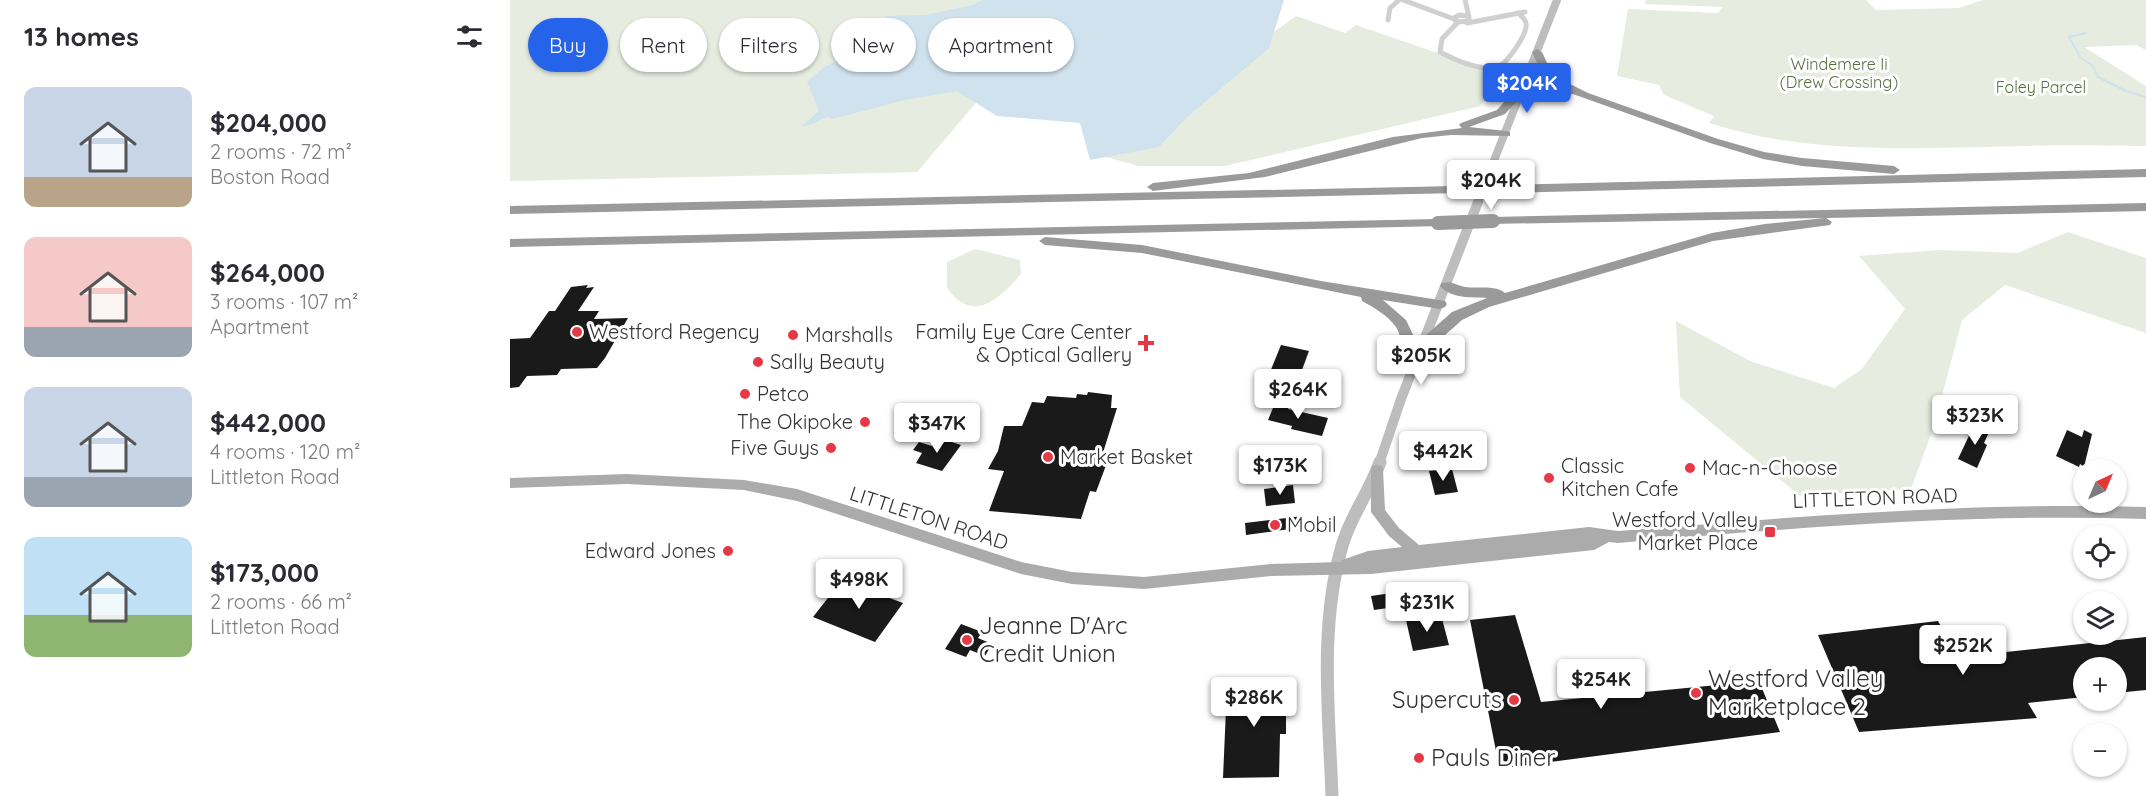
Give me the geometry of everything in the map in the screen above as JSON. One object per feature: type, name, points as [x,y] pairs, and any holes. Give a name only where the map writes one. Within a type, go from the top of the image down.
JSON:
[{"type":"highway","points":[[1537,52],[1544,68],[1552,78],[1584,95],[1723,144],[1791,161],[1872,170],[2061,175]]},
{"type":"highway","points":[[1001,199],[1241,179],[1442,131],[1501,112],[1524,85],[1584,95]]},
{"type":"highway","points":[[1442,131],[1472,129],[1506,134]]},
{"type":"highway","points":[[510,210],[2146,173]]},
{"type":"highway","points":[[510,243],[2146,207]]},
{"type":"highway","points":[[1422,347],[1457,315],[1484,303],[1730,233],[1926,212]]},
{"type":"highway","points":[[928,234],[1089,243],[1142,249],[1336,288],[1440,304]]},
{"type":"highway","points":[[1447,286],[1476,294],[1515,295]]},
{"type":"highway","points":[[1336,288],[1366,298],[1392,312],[1407,332],[1416,363]]},
{"type":"main road","points":[[1332,796],[1327,643],[1342,544],[1377,470],[1422,347],[1557,0]]},
{"type":"main road","points":[[1377,470],[1378,512],[1394,532],[1417,552]]},
{"type":"main road","name":"LITTLETON ROAD","points":[[510,483],[627,479],[744,485],[797,495],[1013,566],[1053,576],[1095,581],[1174,582],[1271,570],[1371,568],[1594,544],[1605,537]]},
{"type":"main road","name":"LITTLETON ROAD","points":[[1337,567],[1368,557],[1589,533],[1605,537],[1821,519],[2082,510],[2146,513]]},
{"type":"street","points":[[1388,20],[1390,8],[1401,0],[1457,18],[1488,19],[1526,12]]},
{"type":"street","points":[[1465,0],[1469,19]]},
{"type":"street","points":[[1466,7],[1442,39],[1440,52],[1482,68],[1492,69],[1504,63],[1526,29],[1526,21],[1518,13]]},
{"type":"green space","points":[[510,0],[1064,0],[1049,18],[928,18],[928,72],[1002,72],[917,172],[510,181]]},
{"type":"green space","name":"Windemere Ii (Drew Crossing)","points":[[1646,0],[1866,0],[1876,10],[1959,8],[1983,0],[2146,0],[2146,50],[2136,45],[2084,47],[2146,86],[2146,146],[1846,147],[1777,139],[1709,123],[1714,116],[1664,95],[1659,85],[1617,76],[1628,9],[1718,13],[1723,7],[1645,4]]},
{"type":"green space","points":[[1296,16],[1345,33],[1356,25],[1504,76],[1480,106],[1225,166],[1138,166],[1103,156]]},
{"type":"green space","points":[[2068,232],[2146,258],[2146,333],[2005,285],[1962,320],[1934,426],[1911,489],[1800,496],[1680,397],[1676,321],[1750,361],[1834,388],[1862,369],[1905,309],[1859,256],[1940,250],[2018,253]]},
{"type":"green space","points":[[975,249],[1020,260],[1021,274],[995,299],[976,306],[967,305],[957,299],[947,288],[947,262]]},
{"type":"water","points":[[982,0],[1284,0],[1269,48],[1184,120],[1159,147],[1090,160],[1080,123],[997,116],[957,91],[905,100],[832,119],[828,117],[802,126],[819,111],[807,82],[831,64],[831,72],[916,72],[916,18],[883,18],[925,15],[973,5]]},
{"type":"building","name":"Westford Regency","points":[[588,285],[586,288],[594,287],[578,311],[599,311],[594,319],[628,318],[605,358],[597,368],[561,369],[557,375],[527,376],[519,387],[510,388],[510,339],[530,338],[549,311],[555,311],[571,287]]},
{"type":"building","points":[[1281,345],[1309,351],[1299,378],[1270,372]]},
{"type":"building","name":"Market Basket","points":[[1088,392],[1112,395],[1111,408],[1117,408],[1101,459],[1108,460],[1096,492],[1090,491],[1081,519],[989,511],[1004,471],[988,469],[998,451],[1004,426],[1022,426],[1032,402],[1044,403],[1047,396],[1076,398],[1077,394],[1087,395]]},
{"type":"building","points":[[1275,403],[1289,406],[1288,409],[1328,418],[1322,436],[1291,429],[1292,426],[1268,420]]},
{"type":"building","points":[[1975,423],[1990,430],[1984,443],[1987,445],[1977,468],[1958,459]]},
{"type":"building","points":[[2067,430],[2082,437],[2084,430],[2092,434],[2086,459],[2073,459],[2073,464],[2056,456]]},
{"type":"building","points":[[939,438],[961,445],[942,471],[916,463],[922,453],[913,450],[919,442],[932,446]]},
{"type":"building","points":[[1452,469],[1458,492],[1435,495],[1429,471]]},
{"type":"building","points":[[1293,485],[1295,503],[1266,506],[1264,489]]},
{"type":"building","name":"Mobil","points":[[1303,516],[1305,527],[1246,535],[1245,523]]},
{"type":"building","points":[[842,580],[865,589],[871,581],[884,587],[879,594],[903,603],[875,642],[813,617]]},
{"type":"building","points":[[1419,589],[1422,603],[1374,610],[1371,596]]},
{"type":"building","points":[[1441,615],[1449,645],[1413,651],[1406,620]]},
{"type":"building","name":"Westford Valley Marketplace 2","points":[[1515,615],[1541,702],[1759,681],[1780,732],[1512,767],[1497,756],[1470,620]]},
{"type":"building","points":[[1938,621],[1949,641],[1978,655],[2073,645],[2127,645],[2127,639],[2146,637],[2146,690],[2127,692],[2127,657],[2073,657],[2073,698],[2028,703],[2037,718],[1859,732],[1818,635]]},
{"type":"building","name":"Jeanne D'Arc Credit Union","points":[[961,624],[982,632],[978,638],[992,644],[985,656],[970,650],[966,657],[945,649]]},
{"type":"building","points":[[1286,679],[1286,734],[1280,734],[1279,777],[1223,778],[1227,686],[1230,686],[1230,681]]},
{"type":"waterway","points":[[2086,33],[2069,37],[2081,58],[2093,66],[2098,77],[2126,91],[2146,97]]},
{"type":"place","name":"Westford Regency","points":[[577,332]]},
{"type":"place","name":"Marshalls","points":[[793,335]]},
{"type":"place","name":"Family Eye Care Center & Optical Gallery","points":[[1146,343]]},
{"type":"place","name":"Sally Beauty","points":[[758,362]]},
{"type":"place","name":"Petco","points":[[745,394]]},
{"type":"place","name":"The Okipoke","points":[[865,422]]},
{"type":"place","name":"Five Guys","points":[[831,448]]},
{"type":"place","name":"Market Basket","points":[[1048,457]]},
{"type":"place","name":"Mac-n-Choose","points":[[1690,468]]},
{"type":"place","name":"Classic Kitchen Cafe","points":[[1549,478]]},
{"type":"place","name":"Mobil","points":[[1275,525]]},
{"type":"place","name":"Westford Valley Market Place","points":[[1770,532]]},
{"type":"place","name":"Edward Jones","points":[[728,551]]},
{"type":"place","name":"Jeanne D'Arc Credit Union","points":[[967,640]]},
{"type":"place","name":"Westford Valley Marketplace 2","points":[[1696,693]]},
{"type":"place","name":"Supercuts","points":[[1514,700]]},
{"type":"place","name":"Pauls Diner","points":[[1419,758]]},
{"type":"park label","name":"Foley Parcel","points":[[2041,87]]}]
